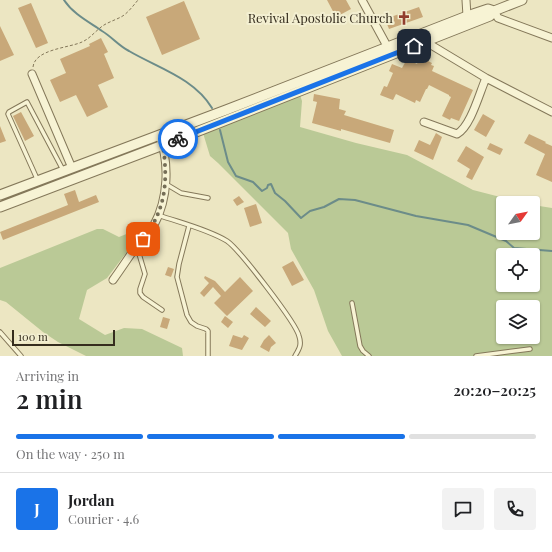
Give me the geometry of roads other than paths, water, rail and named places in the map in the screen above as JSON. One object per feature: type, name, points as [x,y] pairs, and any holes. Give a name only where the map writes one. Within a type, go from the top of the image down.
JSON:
[{"type":"street","points":[[362,0],[387,46]]},
{"type":"street","points":[[466,0],[467,16]]},
{"type":"street","points":[[0,207],[163,146],[426,42],[490,16],[494,11],[522,0]]},
{"type":"street","points":[[0,195],[226,110],[387,46],[488,9],[494,11],[498,18],[552,38]]},
{"type":"street","points":[[426,42],[486,78],[552,112]]},
{"type":"street","points":[[32,74],[72,168]]},
{"type":"street","points":[[424,122],[457,134],[466,124],[486,78]]},
{"type":"street","points":[[113,280],[153,226],[158,215],[166,183],[165,158],[159,135]]},
{"type":"lane","points":[[38,181],[8,114],[8,112],[27,102],[63,171]]},
{"type":"lane","points":[[166,183],[181,193],[208,198]]},
{"type":"lane","points":[[158,215],[216,235],[229,242],[248,264],[292,322],[299,335],[301,346],[295,356]]},
{"type":"lane","points":[[189,226],[178,264],[177,277],[187,315],[191,322],[206,329],[208,332],[208,356]]},
{"type":"lane","points":[[137,246],[145,274],[140,289],[140,294],[162,310]]},
{"type":"lane","points":[[352,303],[360,346],[369,356]]},
{"type":"lane","points":[[0,332],[21,356]]},
{"type":"lane","points":[[476,356],[530,349]]},
{"type":"waterway","points":[[64,0],[77,14],[106,33],[125,49],[175,75],[196,89],[212,108]]},
{"type":"waterway","points":[[220,130],[228,162],[236,176],[253,182],[262,191],[271,184],[275,193],[301,218],[310,211],[324,207],[339,199],[355,200],[416,216],[468,225],[506,241],[514,248],[552,251]]},
{"type":"place","name":"Revival Apostolic Church","points":[[404,18]]}]
